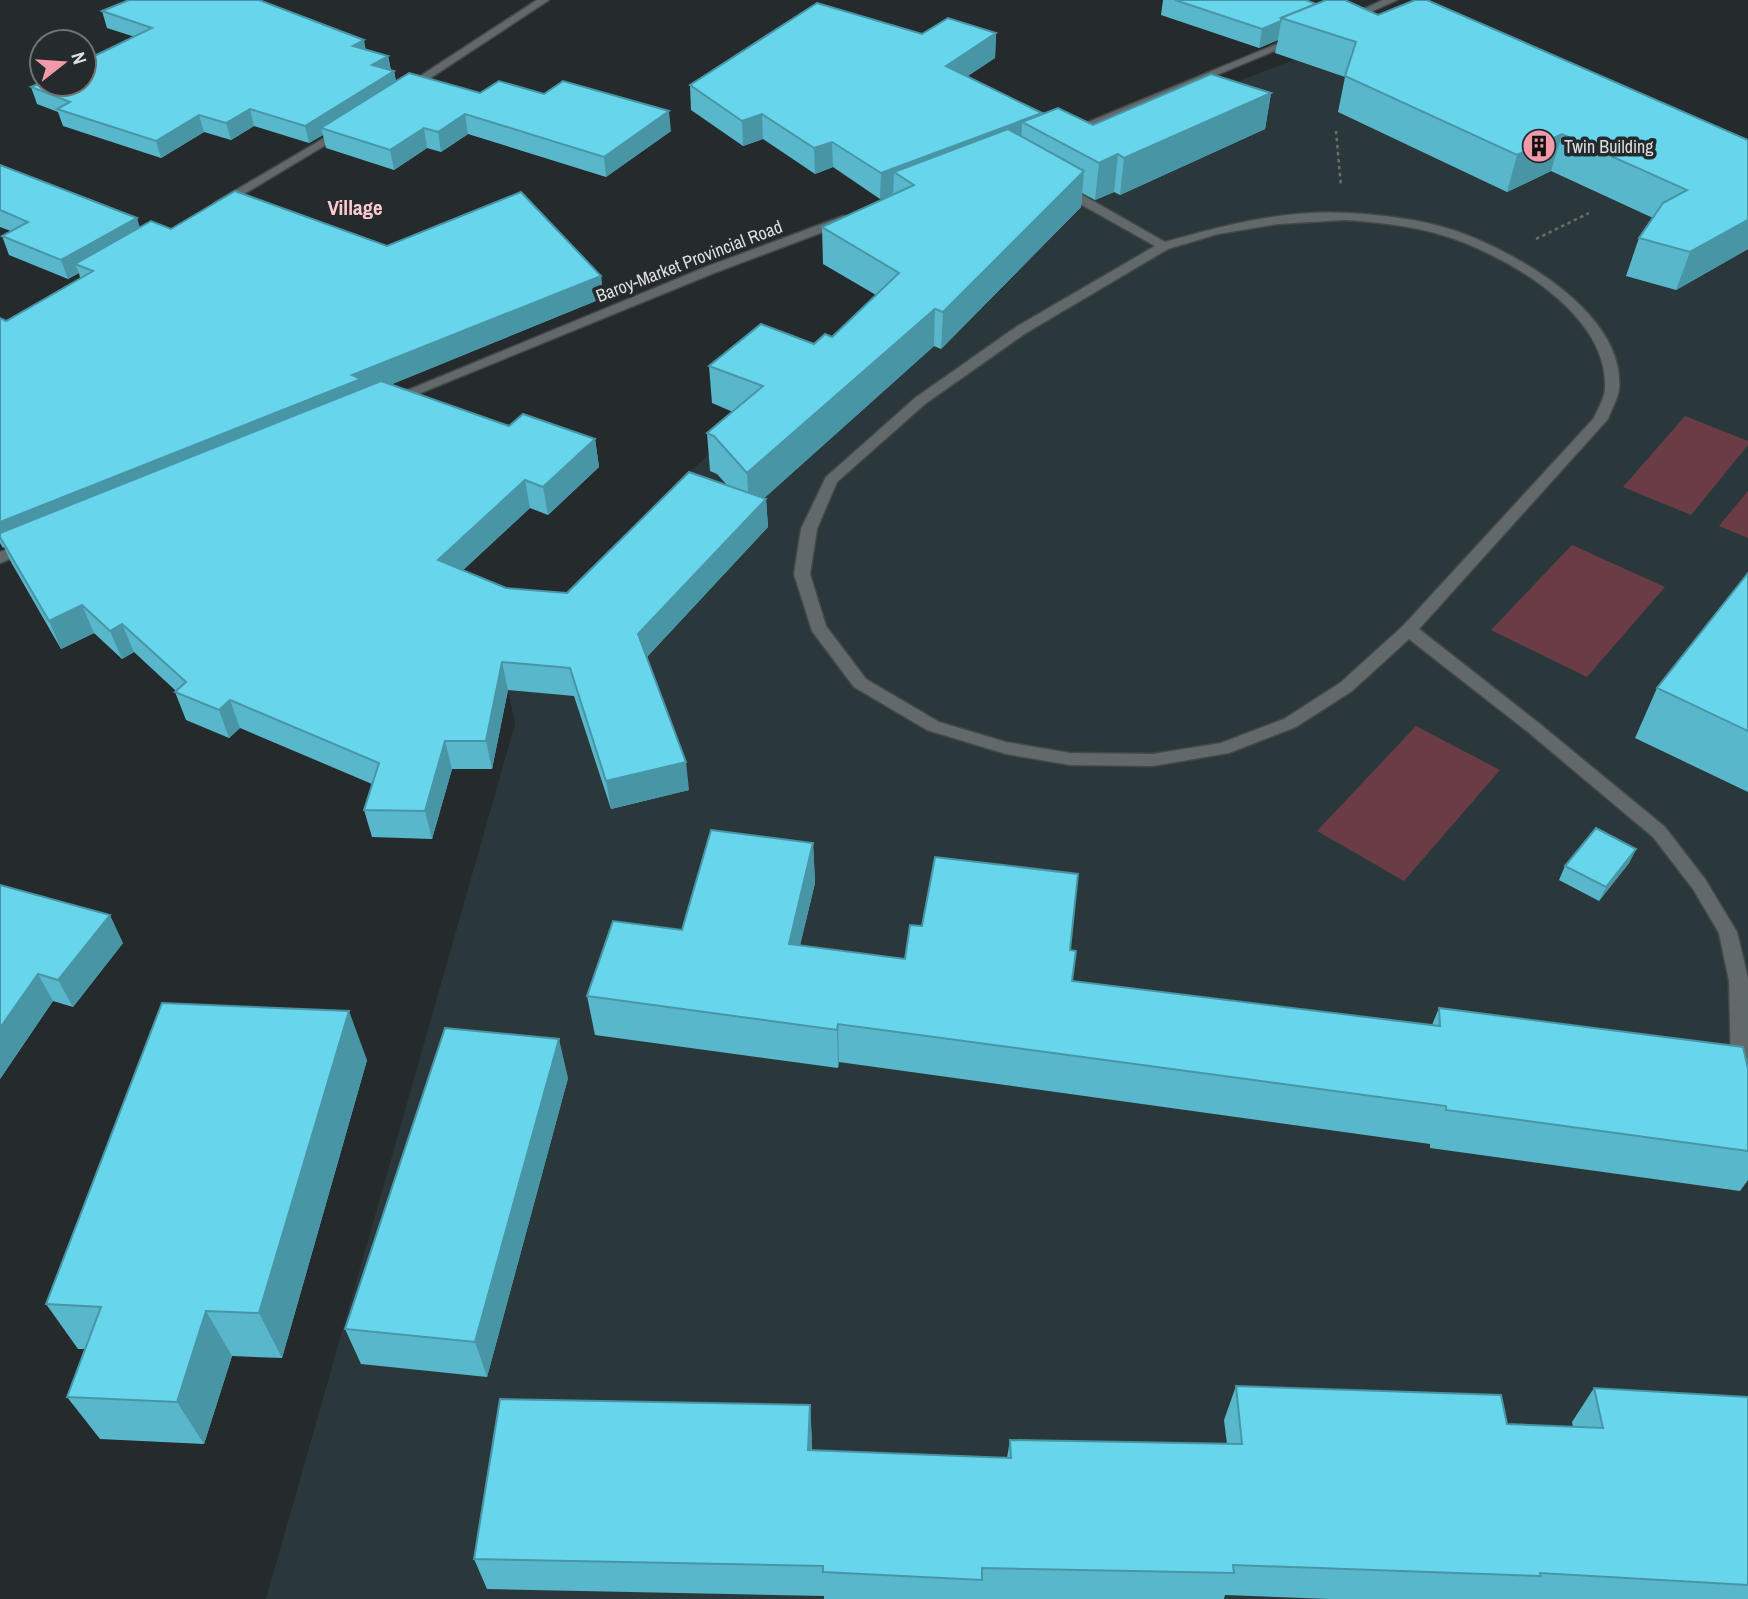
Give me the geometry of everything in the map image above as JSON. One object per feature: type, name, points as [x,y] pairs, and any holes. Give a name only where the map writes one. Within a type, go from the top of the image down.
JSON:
[{"type":"street","points":[[390,100],[544,0]]},
{"type":"street","points":[[1058,137],[1392,0]]},
{"type":"street","points":[[205,212],[351,125]]},
{"type":"street","points":[[1046,180],[1164,246]]},
{"type":"street","name":"Baroy-Market Provincial Road","points":[[374,406],[710,270],[852,216]]},
{"type":"street","points":[[1345,216],[1403,222],[1450,233],[1504,255],[1554,288],[1587,321],[1607,356],[1612,388],[1601,419],[1574,452],[1409,630],[1346,687],[1290,723],[1223,749],[1153,760],[1070,759],[1006,748],[933,726],[860,683],[818,627],[802,574],[809,529],[831,480],[931,393],[1021,330],[1164,246],[1217,231],[1279,220],[1345,216]]},
{"type":"street","points":[[0,558],[38,542]]},
{"type":"street","points":[[1409,630],[1649,823],[1699,884],[1728,932],[1739,981],[1741,1066],[1748,1114]]},
{"type":"path","points":[[1336,131],[1345,216]]},
{"type":"path","points":[[1504,255],[1589,213]]},
{"type":"shaded area","points":[[1403,17],[1748,172],[1748,1599],[266,1599],[515,724],[498,638],[561,596],[1000,175]]},
{"type":"shaded area","points":[[1685,416],[1748,441],[1748,445],[1691,515],[1623,487]]},
{"type":"shaded area","points":[[1748,491],[1748,538],[1719,526]]},
{"type":"shaded area","points":[[1572,545],[1665,587],[1587,677],[1491,630]]},
{"type":"shaded area","points":[[1416,726],[1500,770],[1404,881],[1317,831]]},
{"type":"building","points":[[129,0],[259,0],[364,40],[353,46],[388,56],[372,65],[394,71],[305,126],[250,109],[226,123],[199,115],[156,141],[57,109],[70,102],[60,98],[98,98],[98,54],[152,28],[102,11]]},
{"type":"building","points":[[1175,0],[1306,0],[1316,4],[1262,29]]},
{"type":"building","points":[[1326,0],[1345,0],[1378,15],[1415,0],[1427,0],[1748,140],[1748,220],[1690,252],[1639,238],[1663,203],[1687,190],[1562,134],[1517,155],[1345,76],[1356,42],[1281,18]]},
{"type":"building","points":[[817,3],[922,34],[948,18],[996,33],[946,66],[1042,113],[881,173],[832,142],[814,148],[762,114],[742,121],[690,85]]},
{"type":"building","points":[[409,73],[480,93],[499,81],[544,94],[563,81],[669,111],[604,157],[465,114],[438,132],[424,128],[390,150],[321,128]]},
{"type":"building","points":[[1211,74],[1271,93],[1124,158],[1118,154],[1099,163],[1022,122],[1058,108],[1093,125]]},
{"type":"building","points":[[1008,129],[1084,171],[943,312],[935,309],[747,473],[714,436],[707,433],[763,386],[709,366],[761,324],[814,344],[825,334],[832,337],[899,273],[822,227],[914,185],[894,172]]},
{"type":"building","points":[[0,165],[137,218],[61,260],[2,236],[28,222],[0,210]]},
{"type":"building","points":[[235,191],[387,246],[521,192],[601,276],[352,375],[361,379],[0,522],[0,318],[6,321],[93,271],[75,264],[151,221],[171,229]]},
{"type":"building","points":[[381,381],[509,426],[523,414],[595,439],[543,487],[525,480],[438,560],[506,588],[567,593],[689,472],[766,499],[638,634],[686,762],[606,781],[570,668],[502,662],[486,741],[445,741],[425,811],[364,810],[379,763],[230,700],[219,710],[175,692],[186,682],[122,624],[110,631],[82,605],[49,621],[0,537],[0,533]]},
{"type":"building","points":[[1748,573],[1748,731],[1657,688]]},
{"type":"building","points":[[1596,828],[1636,849],[1606,887],[1565,866]]},
{"type":"building","points":[[711,830],[813,843],[789,944],[905,959],[910,925],[922,926],[935,857],[1078,874],[1070,950],[1076,951],[1072,981],[1440,1026],[1439,1008],[1743,1047],[1748,1069],[1748,1151],[1446,1110],[1446,1106],[838,1024],[837,1030],[587,996],[613,921],[682,930]]},
{"type":"building","points":[[0,885],[110,915],[58,980],[38,974],[0,1028]]},
{"type":"building","points":[[162,1003],[349,1011],[259,1313],[206,1311],[177,1402],[67,1397],[101,1307],[46,1304]]},
{"type":"building","points":[[445,1028],[559,1039],[475,1342],[345,1329]]},
{"type":"building","points":[[1236,1386],[1501,1395],[1507,1424],[1603,1428],[1594,1388],[1748,1397],[1748,1585],[1540,1573],[1541,1576],[1233,1565],[1234,1573],[982,1568],[982,1580],[823,1572],[823,1566],[474,1559],[500,1399],[810,1405],[808,1450],[1011,1458],[1010,1440],[1242,1444]]},
{"type":"place","name":"Twin Building","points":[[1539,146]]},
{"type":"district","name":"Village","points":[[355,207]]}]
